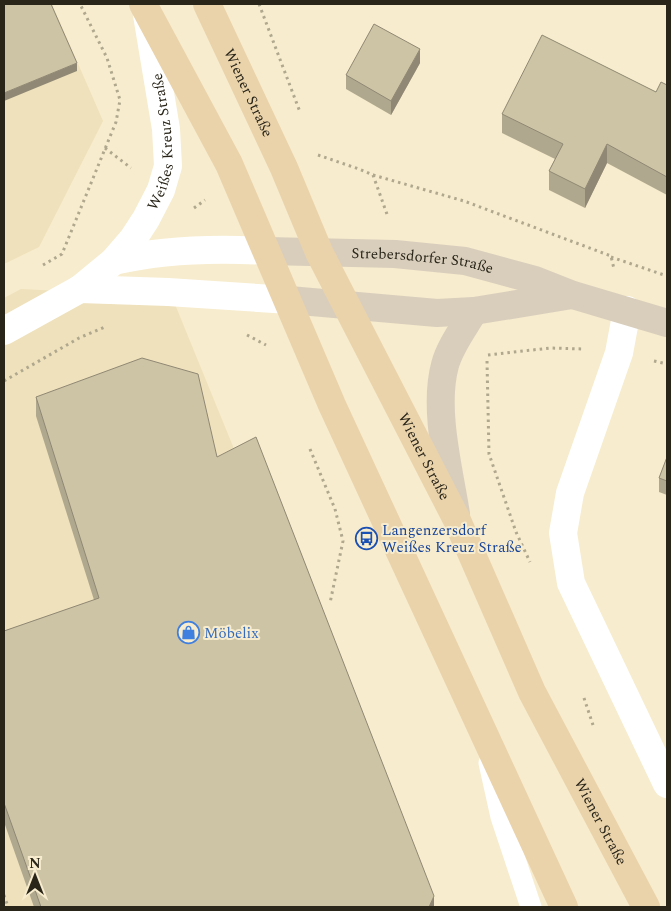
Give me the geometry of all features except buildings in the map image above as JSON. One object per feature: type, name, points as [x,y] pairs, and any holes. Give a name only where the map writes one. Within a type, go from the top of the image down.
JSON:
[{"type":"main road","name":"Wiener Straße","points":[[207,4],[284,168],[319,252],[456,518],[532,692],[646,907]]},
{"type":"main road","points":[[144,8],[229,164],[289,300],[332,405],[564,907]]},
{"type":"main road","name":"Strebersdorfer Straße","points":[[267,251],[395,254],[465,261],[535,280],[573,295],[667,323]]},
{"type":"main road","name":"Strebersdorfer Straße","points":[[289,300],[348,307],[437,313],[474,311],[573,295]]},
{"type":"main road","points":[[456,518],[441,415],[442,390],[445,366],[449,355],[474,311]]},
{"type":"street","name":"Weißes Kreuz Straße","points":[[4,331],[80,289],[114,261],[146,219],[160,190],[168,166],[166,129],[144,8]]},
{"type":"street","name":"Weißes Kreuz Straße","points":[[114,261],[143,254],[168,252],[229,249],[267,251]]},
{"type":"street","points":[[80,289],[177,292],[289,300]]},
{"type":"street","points":[[627,310],[619,353],[570,493],[563,533],[571,583],[667,784]]},
{"type":"lane","points":[[481,726],[501,817],[531,907]]},
{"type":"path","points":[[37,269],[62,254],[116,122],[120,100],[109,66],[80,4]]},
{"type":"path","points":[[259,4],[303,119]]},
{"type":"path","points":[[373,175],[464,201],[667,276]]},
{"type":"path","points":[[610,256],[627,310]]},
{"type":"path","points":[[4,381],[79,338],[102,328]]},
{"type":"path","points":[[309,445],[335,509],[343,541],[330,603]]},
{"type":"path","points":[[4,895],[8,907]]},
{"type":"shaded area","points":[[4,4],[52,4],[103,121],[39,247],[4,264]]},
{"type":"shaded area","name":"Möbelix","points":[[21,289],[172,297],[421,907],[4,907],[4,298]]},
{"type":"place","name":"Langenzersdorf Weißes Kreuz Straße","points":[[366,539]]},
{"type":"place","name":"Möbelix","points":[[188,633]]}]
